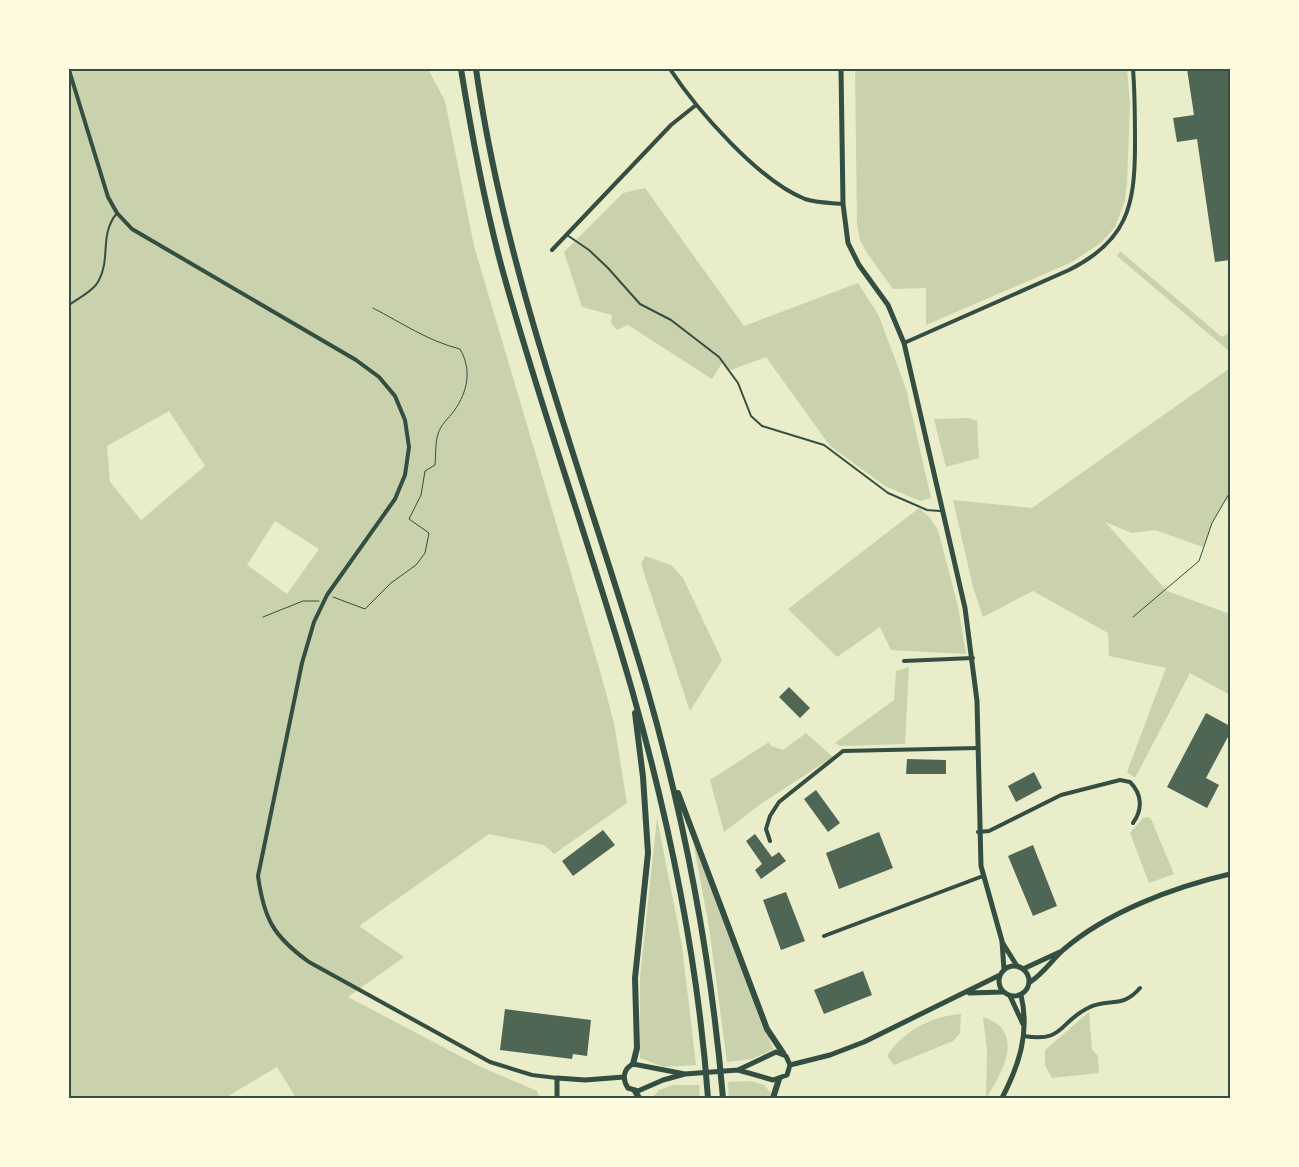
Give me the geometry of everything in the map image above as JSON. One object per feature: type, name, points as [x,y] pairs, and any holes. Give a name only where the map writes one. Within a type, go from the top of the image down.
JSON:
[{"type":"highway","points":[[461,69],[473,141],[502,270],[631,687],[652,766],[680,889],[692,952],[708,1098]]},
{"type":"highway","points":[[476,69],[498,187],[518,271],[645,683],[668,766],[686,843],[702,926],[723,1098]]},
{"type":"highway","points":[[631,687],[642,761],[648,853],[636,978],[637,1048],[633,1064]]},
{"type":"highway","points":[[668,766],[767,1029],[782,1053]]},
{"type":"highway","points":[[773,1098],[779,1079]]},
{"type":"highway","points":[[635,1091],[639,1098]]},
{"type":"street","points":[[670,69],[696,104],[743,155],[796,194],[815,201],[843,204]]},
{"type":"street","points":[[790,1065],[845,1050],[966,993],[1000,975],[1004,970],[1002,941],[983,876],[978,832],[977,702],[973,658],[965,608],[904,343],[888,305],[852,252],[845,228],[841,69]]},
{"type":"street","points":[[904,343],[1069,270],[1086,261],[1110,242],[1127,216],[1134,185],[1135,101],[1133,69]]},
{"type":"street","points":[[69,70],[101,179],[117,213],[132,229],[356,360],[379,377],[395,396],[404,420],[409,447],[405,475],[395,500],[327,595],[314,622],[303,656],[258,876],[262,901],[274,932],[291,949],[309,962],[490,1062],[532,1075],[557,1078],[585,1080],[624,1077]]},
{"type":"street","points":[[552,250],[671,125],[696,104]]},
{"type":"street","points":[[904,661],[973,658]]},
{"type":"street","points":[[770,842],[766,829],[770,816],[778,802],[843,751],[978,748]]},
{"type":"street","points":[[978,832],[989,831],[1061,795],[1120,780],[1130,782],[1139,794],[1140,810],[1133,823]]},
{"type":"street","points":[[1010,996],[1022,995],[1030,982],[1062,951],[1106,922],[1145,902],[1190,884],[1230,874]]},
{"type":"street","points":[[824,936],[983,876]]},
{"type":"street","points":[[1002,941],[1020,968],[1029,977],[1030,982]]},
{"type":"street","points":[[1004,970],[1020,968],[1062,951]]},
{"type":"street","points":[[1000,975],[999,984],[1003,992]]},
{"type":"street","points":[[1024,1036],[1043,1038],[1056,1034],[1088,1007],[1120,1003],[1131,998],[1140,988]]},
{"type":"street","points":[[966,993],[1003,992],[1010,996],[1024,1025]]},
{"type":"street","points":[[1002,1098],[1020,1060],[1024,1036],[1022,995]]},
{"type":"street","points":[[685,1074],[633,1064],[626,1070],[624,1077],[628,1088],[635,1091],[685,1074],[738,1070],[779,1079],[789,1073],[790,1065],[782,1053],[774,1053],[738,1070]]},
{"type":"street","points":[[557,1078],[558,1098]]},
{"type":"lane","points":[[69,305],[99,282],[104,265],[106,233],[110,222],[117,213]]},
{"type":"lane","points":[[567,235],[589,250],[640,304],[671,320],[719,358],[738,383],[751,416],[762,426],[824,445],[888,493],[927,510],[943,511]]},
{"type":"path","points":[[262,617],[303,601],[320,601],[327,595],[365,609],[391,583],[416,565],[425,553],[428,533],[409,519],[420,495],[425,471],[435,465],[437,435],[454,411],[468,380],[467,361],[460,349],[426,338],[373,308]]},
{"type":"path","points":[[1133,618],[1199,561],[1212,523],[1230,492]]},
{"type":"green space","points":[[69,69],[428,69],[445,101],[474,246],[600,671],[614,723],[627,803],[554,854],[544,845],[489,834],[359,926],[404,957],[348,997],[481,1067],[537,1091],[540,1098],[296,1098],[277,1067],[225,1098],[69,1098]],"holes":[[[169,411],[205,466],[141,520],[110,482],[107,446]],[[275,521],[319,549],[287,594],[247,565]]]},
{"type":"green space","points":[[855,69],[1127,69],[1130,104],[1127,182],[1125,201],[1115,227],[1102,242],[1072,262],[926,325],[926,288],[893,289],[860,240],[857,225]]},
{"type":"green space","points":[[645,188],[744,326],[858,283],[879,316],[906,389],[931,498],[920,501],[885,486],[830,446],[766,357],[728,371],[722,363],[712,379],[628,325],[617,330],[611,323],[612,315],[582,307],[564,252],[623,193]]},
{"type":"green space","points":[[1120,251],[1222,337],[1230,332],[1230,352],[1117,256]]},
{"type":"green space","points":[[1230,368],[1230,501],[1225,500],[1212,523],[1203,547],[1155,530],[1132,533],[1105,522],[1167,591],[1230,614],[1230,695],[1190,673],[1135,778],[1127,772],[1166,668],[1109,656],[1108,633],[1033,591],[983,617],[973,587],[953,500],[1032,508]]},
{"type":"green space","points":[[968,418],[977,421],[979,458],[946,467],[934,419]]},
{"type":"green space","points":[[919,508],[930,518],[938,530],[958,606],[966,654],[891,650],[880,627],[837,657],[788,609]]},
{"type":"green space","points":[[645,556],[671,565],[683,578],[722,660],[690,711],[641,564]]},
{"type":"green space","points":[[909,667],[905,744],[840,746],[835,743],[894,700],[896,671]]},
{"type":"green space","points":[[806,733],[833,757],[762,803],[724,832],[710,780],[769,742],[771,746],[783,750]]},
{"type":"green space","points":[[1148,817],[1151,819],[1174,874],[1149,883],[1130,833],[1143,818]]},
{"type":"green space","points":[[657,818],[682,946],[696,1065],[664,1067],[640,1058],[640,977]]},
{"type":"green space","points":[[693,841],[741,964],[762,1026],[774,1049],[752,1059],[727,1062],[709,927]]},
{"type":"green space","points":[[1089,1012],[1092,1049],[1098,1056],[1099,1073],[1052,1078],[1045,1065],[1045,1050]]},
{"type":"green space","points":[[961,1014],[960,1033],[953,1041],[894,1065],[887,1056],[901,1039],[919,1026],[939,1018]]},
{"type":"green space","points":[[983,1017],[996,1023],[1004,1032],[1007,1042],[1004,1065],[986,1098],[987,1050]]},
{"type":"green space","points":[[751,1081],[764,1085],[771,1093],[768,1098],[729,1098],[728,1082]]},
{"type":"green space","points":[[673,1085],[699,1085],[700,1098],[652,1098],[659,1090]]},
{"type":"building","points":[[1187,69],[1230,69],[1230,108],[1228,109],[1230,124],[1230,260],[1215,262],[1197,139],[1177,142],[1173,118],[1194,115]]},
{"type":"building","points":[[789,687],[810,708],[800,718],[779,697]]},
{"type":"building","points":[[1206,713],[1230,726],[1230,733],[1206,778],[1219,785],[1207,808],[1167,787]]},
{"type":"building","points":[[907,759],[946,760],[946,774],[906,774]]},
{"type":"building","points":[[1034,772],[1042,788],[1016,802],[1008,786]]},
{"type":"building","points":[[816,790],[840,823],[828,832],[804,799]]},
{"type":"building","points":[[603,830],[615,845],[573,876],[562,861]]},
{"type":"building","points":[[879,832],[893,868],[839,889],[826,853]]},
{"type":"building","points":[[755,834],[772,857],[779,852],[786,861],[761,879],[755,870],[762,864],[746,841]]},
{"type":"building","points":[[1033,845],[1057,906],[1033,916],[1008,856]]},
{"type":"building","points":[[786,892],[805,941],[781,950],[763,900]]},
{"type":"building","points":[[863,971],[872,995],[824,1014],[814,990]]},
{"type":"building","points":[[505,1009],[591,1020],[587,1056],[573,1054],[572,1059],[500,1050]]}]
